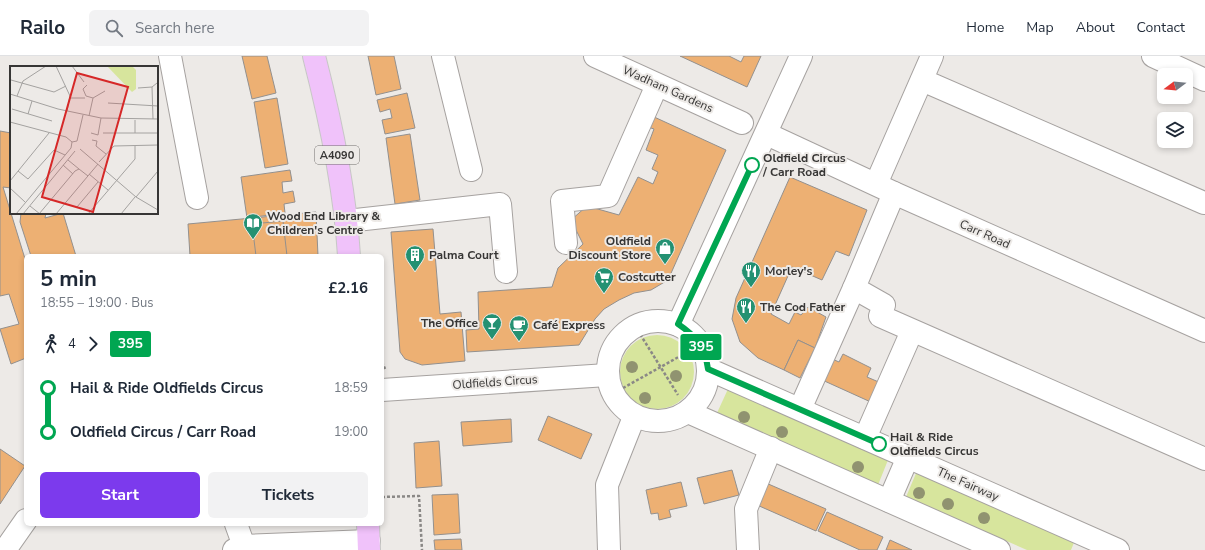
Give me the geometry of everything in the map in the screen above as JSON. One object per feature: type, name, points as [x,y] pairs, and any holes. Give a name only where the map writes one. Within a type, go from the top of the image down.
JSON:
[{"type":"main road","name":"A4090","points":[[314,56],[327,106],[341,173],[347,221],[349,254]]},
{"type":"street","points":[[170,56],[197,198]]},
{"type":"street","points":[[443,56],[472,170]]},
{"type":"street","name":"Wadham Gardens","points":[[595,56],[742,123]]},
{"type":"street","points":[[678,324],[767,134],[801,56]]},
{"type":"street","points":[[800,409],[854,288],[885,189],[922,80],[932,56]]},
{"type":"street","points":[[1153,56],[1205,80]]},
{"type":"street","points":[[922,80],[1204,203]]},
{"type":"street","points":[[566,243],[562,201],[608,196],[657,84]]},
{"type":"street","name":"Carr Road","points":[[767,134],[885,189],[1205,331]]},
{"type":"street","points":[[347,221],[500,204],[506,272]]},
{"type":"street","points":[[854,288],[884,305],[880,316],[1205,459]]},
{"type":"street","points":[[660,321],[678,324],[692,333],[700,345],[706,357],[708,381],[701,398],[688,412],[665,422],[648,421],[634,416],[624,409],[610,385],[611,352],[616,342],[626,331],[635,326],[660,321]]},
{"type":"street","points":[[865,438],[912,331]]},
{"type":"street","name":"The Fairway","points":[[708,369],[908,457],[1088,544],[1118,550]]},
{"type":"street","name":"Oldfields Circus","points":[[384,390],[610,385]]},
{"type":"street","points":[[688,412],[999,550]]},
{"type":"street","points":[[609,550],[607,485],[634,416]]},
{"type":"street","points":[[748,550],[746,509],[771,448]]},
{"type":"street","points":[[889,501],[908,457]]},
{"type":"street","points":[[6,550],[24,523]]},
{"type":"street","points":[[236,526],[239,548],[369,538]]},
{"type":"path","points":[[635,326],[688,412]]},
{"type":"path","points":[[610,385],[660,366],[700,345]]},
{"type":"path","points":[[384,497],[419,496],[422,550]]},
{"type":"green space","points":[[650,335],[664,335],[678,341],[688,351],[694,365],[692,386],[688,393],[678,403],[664,409],[650,409],[636,403],[626,393],[620,379],[620,365],[626,351],[636,341]]},
{"type":"green space","points":[[728,389],[888,460],[878,485],[717,413]]},
{"type":"green space","points":[[917,471],[1075,540],[1071,550],[1027,550],[906,497]]},
{"type":"building","points":[[242,56],[267,56],[276,93],[252,99]]},
{"type":"building","points":[[368,56],[394,56],[401,89],[376,95]]},
{"type":"building","points":[[680,56],[729,56],[741,62],[744,56],[761,56],[747,87]]},
{"type":"building","points":[[407,93],[415,128],[385,134],[382,120],[392,118],[390,109],[380,112],[377,100]]},
{"type":"building","points":[[277,98],[288,164],[265,168],[254,102]]},
{"type":"building","points":[[652,116],[726,150],[668,280],[651,290],[634,293],[604,309],[595,319],[579,345],[467,352],[466,330],[479,329],[478,292],[552,287],[558,268],[583,244],[571,220],[587,206],[619,215],[638,177],[653,184],[658,172],[652,169],[658,155],[646,150],[654,129],[648,127]]},
{"type":"building","points":[[0,131],[10,133],[10,188],[3,187],[10,214],[11,214],[24,255],[24,359],[11,364],[0,329],[19,324],[9,294],[0,296]]},
{"type":"building","points":[[410,134],[420,200],[395,204],[386,138]]},
{"type":"building","points":[[290,170],[292,181],[282,182],[283,193],[293,191],[295,202],[284,204],[285,213],[247,218],[241,177]]},
{"type":"building","points":[[790,177],[867,210],[849,256],[836,251],[822,280],[792,267],[771,314],[789,324],[795,312],[801,315],[808,307],[826,317],[815,348],[798,340],[784,370],[758,358],[740,342],[732,319],[736,298]]},
{"type":"building","name":"Wood End Library & Children's Centre","points":[[316,212],[318,254],[190,254],[188,224]]},
{"type":"building","points":[[21,214],[46,214],[45,218],[63,214],[75,254],[30,254],[20,222]]},
{"type":"building","points":[[283,221],[287,254],[256,254],[252,224]]},
{"type":"building","name":"Palma Court","points":[[433,229],[440,314],[461,312],[465,361],[422,365],[405,359],[400,352],[391,232]]},
{"type":"building","points":[[798,340],[815,348],[800,378],[784,370]]},
{"type":"building","points":[[843,354],[871,368],[867,377],[881,383],[873,403],[820,379],[830,358],[839,362]]},
{"type":"building","points":[[548,416],[592,434],[581,459],[538,440]]},
{"type":"building","points":[[511,419],[512,442],[463,446],[461,422]]},
{"type":"building","points":[[439,441],[442,486],[416,488],[414,443]]},
{"type":"building","points":[[0,449],[24,465],[24,468],[0,504]]},
{"type":"building","points":[[732,470],[739,495],[704,504],[697,478]]},
{"type":"building","points":[[681,482],[687,506],[669,510],[671,517],[659,520],[658,513],[651,514],[646,490]]},
{"type":"building","points":[[766,483],[826,509],[816,531],[757,505]]},
{"type":"building","points":[[458,494],[460,533],[434,535],[432,495]]},
{"type":"building","points":[[827,512],[883,537],[877,550],[860,550],[818,531]]},
{"type":"building","points":[[461,539],[462,550],[435,550],[434,540]]},
{"type":"building","points":[[890,540],[912,550],[886,550]]},
{"type":"bus line","name":"395","points":[[752,165],[678,324],[692,333],[700,345],[706,357],[708,369],[879,444]]},
{"type":"place","name":"Oldfield Circus / Carr Road","points":[[752,165]]},
{"type":"place","name":"Wood End Library & Children's Centre","points":[[253,240]]},
{"type":"place","name":"Oldfield Discount Store","points":[[665,265]]},
{"type":"place","name":"Palma Court","points":[[415,272]]},
{"type":"place","name":"Morley's","points":[[751,288]]},
{"type":"place","name":"Costcutter","points":[[604,294]]},
{"type":"place","name":"The Cod Father","points":[[746,324]]},
{"type":"place","name":"The Office","points":[[492,340]]},
{"type":"place","name":"Café Express","points":[[519,342]]},
{"type":"place","name":"Hail & Ride Oldfields Circus","points":[[879,444]]}]
